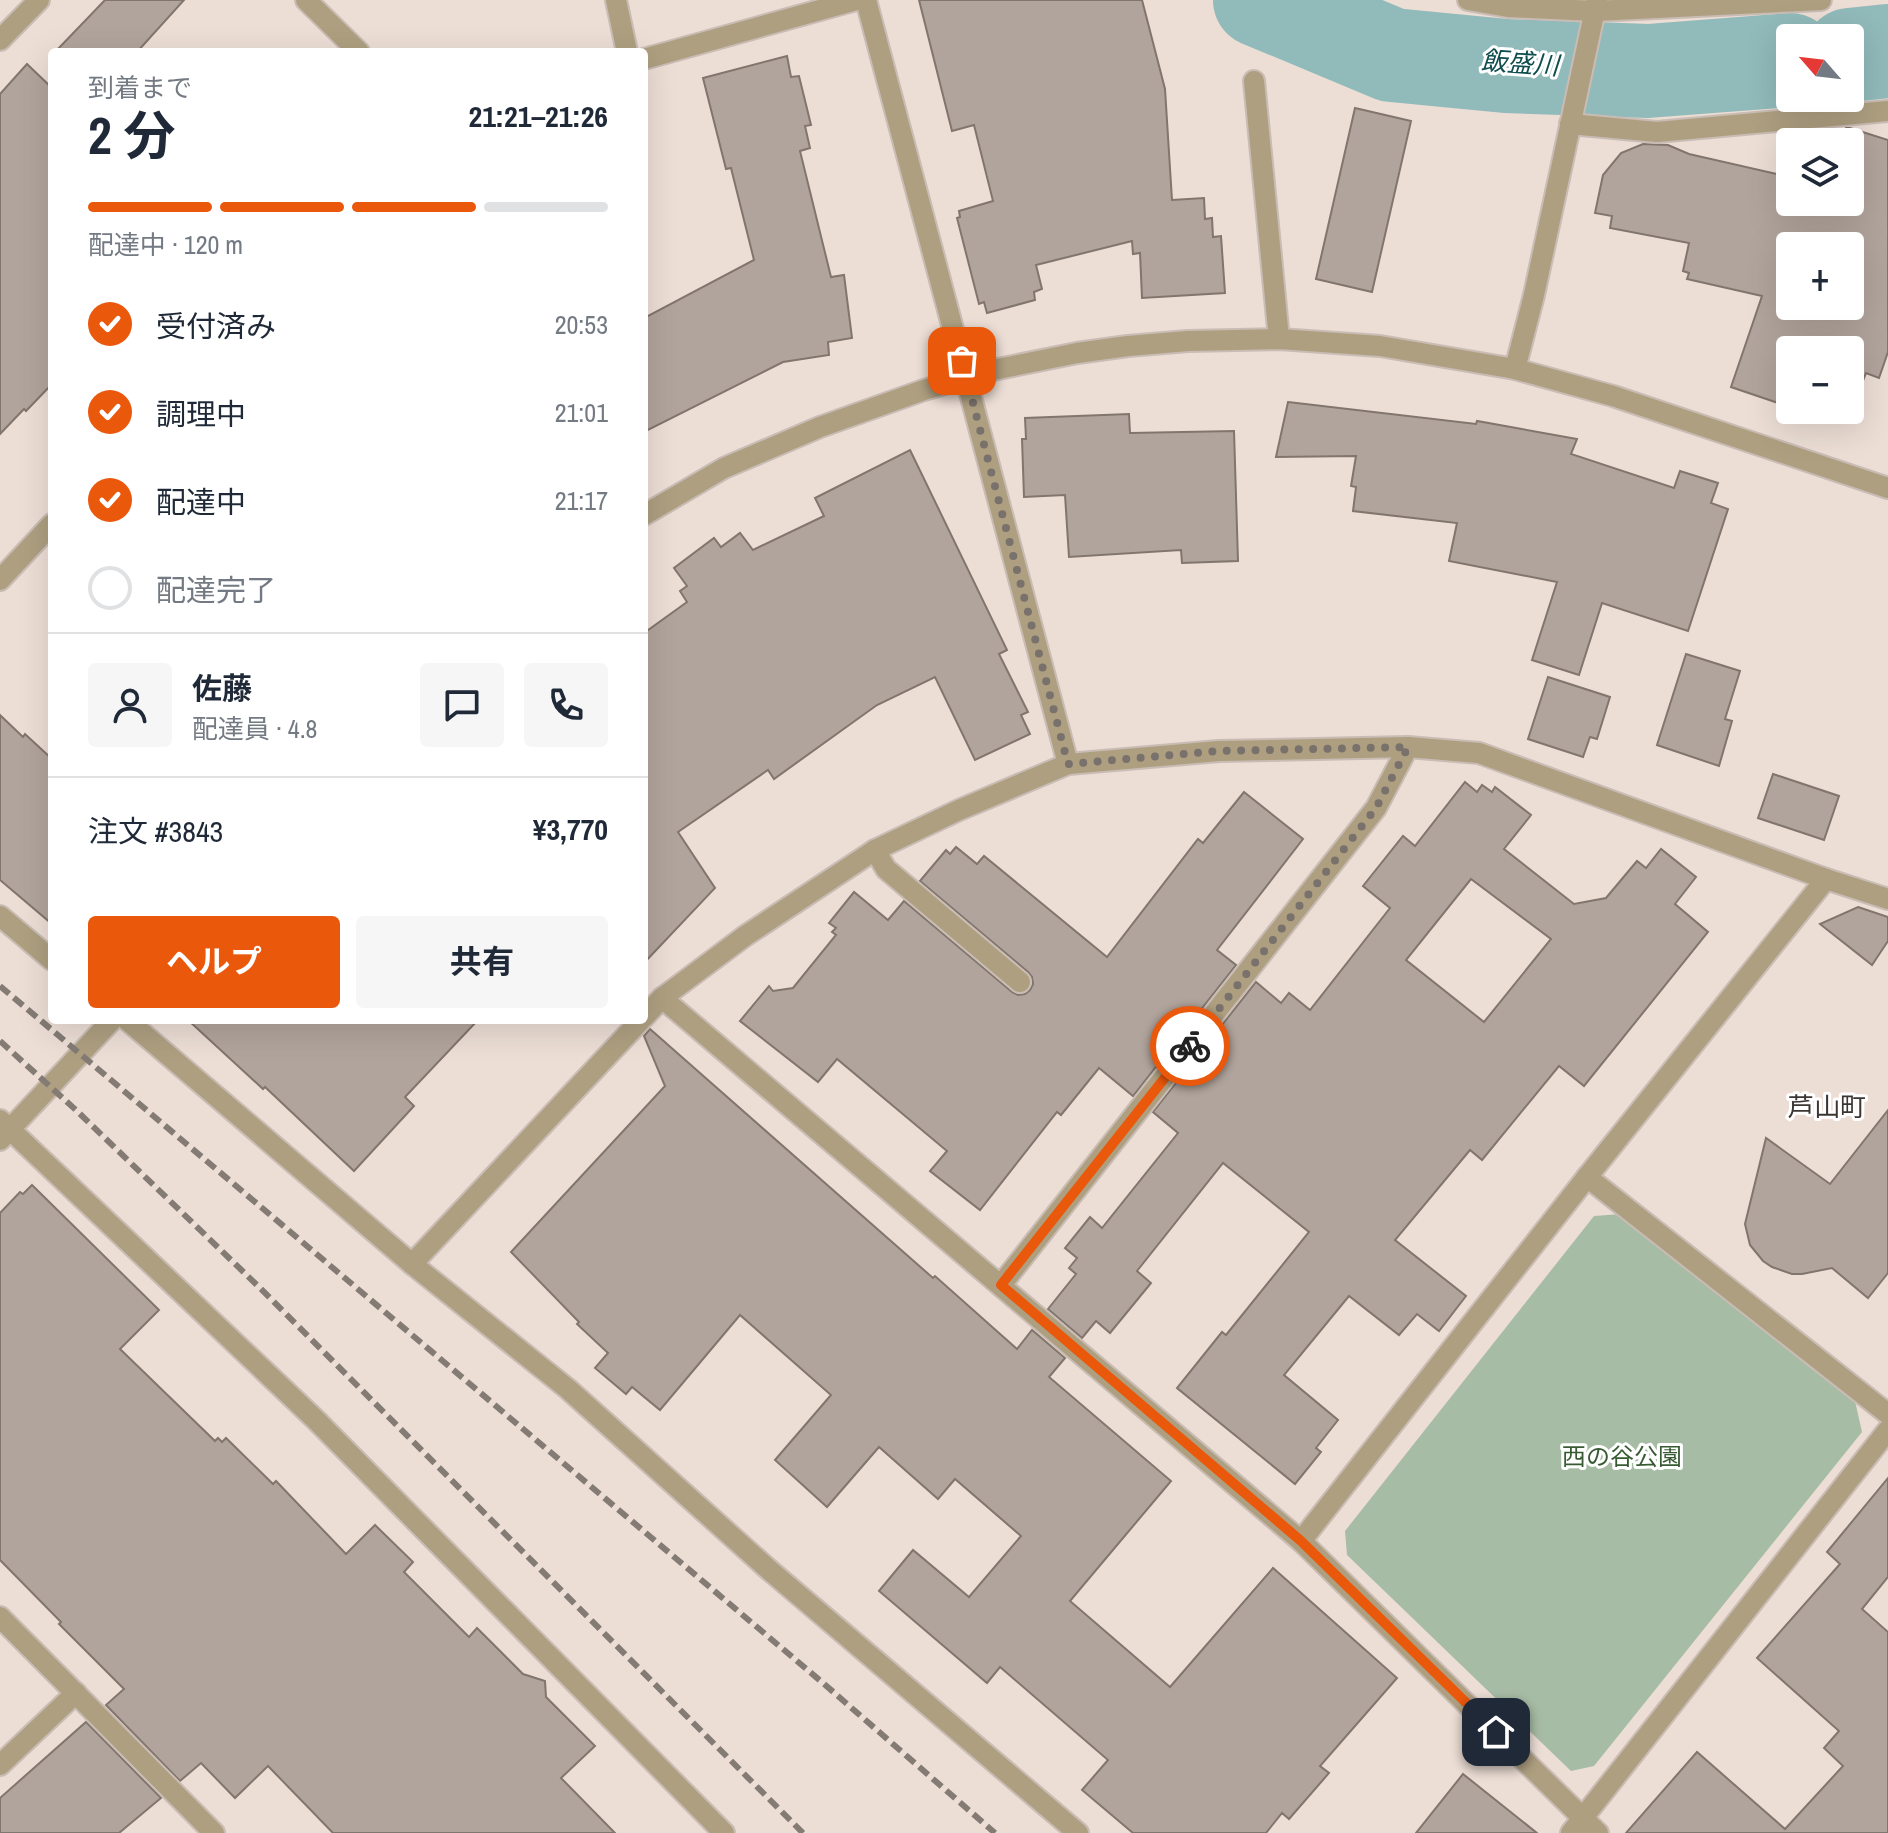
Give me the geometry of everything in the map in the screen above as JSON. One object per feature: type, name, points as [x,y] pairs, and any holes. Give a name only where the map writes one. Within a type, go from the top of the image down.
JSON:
[{"type":"street","points":[[0,40],[39,0]]},
{"type":"street","points":[[306,0],[355,48]]},
{"type":"street","points":[[616,0],[626,48]]},
{"type":"street","points":[[648,58],[856,0]]},
{"type":"street","points":[[866,0],[1068,764]]},
{"type":"street","points":[[1468,0],[1508,7],[1595,12],[1821,0]]},
{"type":"street","points":[[1515,369],[1595,12]]},
{"type":"street","points":[[1254,81],[1279,339]]},
{"type":"street","points":[[1572,118],[1657,132],[1888,111]]},
{"type":"street","points":[[648,513],[724,468],[820,427],[924,390],[993,370],[1128,346],[1279,339],[1380,346],[1515,369],[1613,396],[1888,488]]},
{"type":"street","points":[[0,580],[48,528]]},
{"type":"street","points":[[1001,1285],[1376,808],[1408,747]]},
{"type":"street","points":[[648,1013],[662,998],[745,936],[875,850],[1068,764],[1219,751],[1408,747],[1479,753],[1888,899]]},
{"type":"street","points":[[875,850],[886,869],[1020,982]]},
{"type":"street","points":[[1301,1541],[1826,879]]},
{"type":"street","points":[[0,916],[48,957]]},
{"type":"street","points":[[662,998],[1301,1541],[1577,1825],[1598,1833]]},
{"type":"street","points":[[108,1024],[3,1129],[316,1420],[724,1833]]},
{"type":"street","points":[[132,1024],[412,1264],[568,1389],[767,1568],[1078,1833]]},
{"type":"street","points":[[412,1264],[638,1024]]},
{"type":"street","points":[[1587,1177],[1888,1414]]},
{"type":"street","points":[[1577,1825],[1888,1430]]},
{"type":"street","points":[[0,1617],[214,1833]]},
{"type":"street","points":[[0,1765],[76,1693]]},
{"type":"green space","name":"西の谷公園","points":[[1621,1214],[1855,1401],[1862,1432],[1594,1766],[1571,1771],[1347,1555],[1345,1531],[1594,1216]]},
{"type":"building","points":[[105,0],[184,0],[141,48],[59,48]]},
{"type":"building","points":[[919,0],[1142,0],[1165,89],[1172,200],[1204,198],[1205,219],[1212,218],[1213,237],[1221,236],[1225,293],[1142,298],[1140,253],[1133,254],[1132,241],[1036,265],[1042,289],[1034,292],[1035,300],[987,313],[984,302],[979,304],[957,218],[960,217],[959,211],[993,201],[974,125],[952,131]]},
{"type":"building","points":[[787,56],[791,77],[799,76],[811,125],[805,126],[810,148],[800,151],[831,277],[844,275],[852,338],[828,342],[829,355],[783,362],[648,430],[648,316],[754,260],[731,168],[726,169],[703,78]]},
{"type":"building","points":[[27,64],[48,84],[48,388],[0,434],[0,94]]},
{"type":"building","points":[[1355,108],[1411,121],[1372,292],[1316,279]]},
{"type":"building","points":[[1864,132],[1888,140],[1888,352],[1879,378],[1866,373],[1864,378],[1864,336],[1776,336],[1776,402],[1731,387],[1762,296],[1687,279],[1689,273],[1683,271],[1689,243],[1610,228],[1612,216],[1595,213],[1603,175],[1621,153],[1643,144],[1668,145],[1689,154],[1776,174],[1776,216],[1864,216]]},
{"type":"building","points":[[1288,402],[1476,424],[1477,421],[1577,439],[1571,454],[1674,488],[1680,471],[1718,483],[1711,503],[1728,509],[1688,631],[1602,603],[1579,675],[1532,660],[1557,582],[1449,561],[1457,523],[1353,511],[1356,487],[1351,486],[1356,456],[1276,457]]},
{"type":"building","points":[[1129,414],[1130,433],[1234,431],[1238,561],[1182,563],[1181,550],[1069,557],[1065,495],[1024,497],[1022,439],[1026,439],[1025,418]]},
{"type":"building","points":[[910,450],[1007,650],[999,654],[1028,712],[1021,715],[1030,734],[975,760],[935,677],[877,705],[774,779],[768,770],[678,832],[715,888],[648,959],[648,630],[687,602],[680,591],[687,586],[674,568],[714,538],[721,547],[740,533],[753,550],[824,516],[815,498]]},
{"type":"building","points":[[1686,654],[1740,671],[1725,719],[1732,721],[1719,766],[1657,745]]},
{"type":"building","points":[[1548,677],[1610,697],[1597,739],[1590,737],[1583,757],[1528,739]]},
{"type":"building","points":[[0,715],[48,755],[48,921],[0,880]]},
{"type":"building","points":[[1773,774],[1839,796],[1824,840],[1758,818]]},
{"type":"building","points":[[1465,782],[1477,792],[1482,785],[1492,792],[1495,787],[1531,815],[1504,849],[1574,904],[1606,898],[1637,861],[1646,868],[1661,849],[1696,877],[1675,904],[1708,932],[1584,1086],[1559,1066],[1482,1160],[1470,1150],[1395,1240],[1466,1296],[1439,1331],[1417,1314],[1399,1335],[1349,1296],[1284,1375],[1338,1420],[1316,1448],[1321,1452],[1295,1484],[1177,1388],[1222,1332],[1226,1335],[1309,1232],[1223,1163],[1137,1271],[1151,1283],[1110,1333],[1096,1321],[1082,1338],[1048,1309],[1076,1274],[1069,1268],[1077,1258],[1065,1248],[1090,1217],[1102,1228],[1178,1133],[1153,1112],[1256,982],[1281,1003],[1289,993],[1310,1010],[1390,908],[1363,886],[1403,836],[1415,846]],"holes":[[[1471,879],[1551,939],[1484,1022],[1406,960]]]},
{"type":"building","points":[[1244,792],[1303,839],[1217,950],[1236,965],[1133,1096],[1099,1068],[1061,1115],[1057,1112],[980,1210],[930,1171],[947,1151],[837,1059],[818,1082],[740,1021],[769,986],[773,991],[793,988],[836,935],[832,932],[836,928],[829,923],[854,892],[888,920],[904,901],[1012,992],[1018,995],[1030,990],[1033,984],[1028,972],[920,881],[946,850],[950,854],[956,847],[977,864],[984,856],[1107,957],[1198,839],[1203,843]]},
{"type":"building","points":[[1858,907],[1888,917],[1888,941],[1872,965],[1820,924]]},
{"type":"building","points":[[192,1024],[474,1024],[405,1097],[414,1106],[354,1171],[265,1087],[263,1089]]},
{"type":"building","points":[[650,1029],[1017,1349],[1032,1330],[1065,1358],[1049,1377],[1171,1481],[1070,1601],[1170,1687],[1273,1568],[1397,1678],[1320,1766],[1329,1773],[1289,1819],[1282,1813],[1266,1833],[1133,1833],[1082,1790],[1108,1760],[1000,1667],[987,1683],[879,1591],[913,1550],[969,1597],[1021,1536],[955,1479],[938,1499],[879,1447],[827,1507],[775,1460],[831,1395],[740,1315],[660,1410],[632,1387],[626,1394],[595,1368],[608,1353],[511,1252],[665,1086],[644,1036]]},
{"type":"building","points":[[1888,1110],[1888,1273],[1868,1298],[1832,1268],[1792,1274],[1763,1261],[1750,1245],[1745,1224],[1766,1138],[1830,1184]]},
{"type":"building","points":[[32,1185],[159,1310],[120,1349],[215,1441],[218,1438],[222,1442],[226,1438],[273,1484],[276,1481],[346,1554],[375,1525],[413,1562],[404,1572],[469,1637],[477,1628],[523,1674],[545,1681],[546,1697],[595,1746],[561,1778],[615,1833],[333,1833],[268,1766],[235,1798],[201,1763],[180,1781],[106,1705],[124,1689],[0,1560],[0,1213],[20,1192],[23,1194]]},
{"type":"building","points":[[1888,1478],[1888,1577],[1862,1609],[1888,1632],[1888,1833],[1626,1833],[1697,1752],[1785,1829],[1843,1766],[1824,1748],[1839,1731],[1757,1658],[1840,1564],[1827,1552]]},
{"type":"building","points":[[86,1722],[161,1798],[119,1833],[0,1833],[0,1798]]},
{"type":"building","points":[[1463,1774],[1537,1833],[1416,1833]]},
{"type":"waterway","name":"飯盛川","points":[[1260,0],[1392,55],[1506,66],[1648,71],[1776,61]]},
{"type":"waterway","name":"飯盛川","points":[[1864,54],[1888,51]]},
{"type":"railway","points":[[0,986],[823,1683],[995,1833]]},
{"type":"railway","points":[[0,1041],[260,1288],[803,1833]]},
{"type":"way so far","points":[[962,361],[1068,764],[1219,751],[1408,747],[1376,808],[1190,1046]]},
{"type":"district","name":"芦山町","points":[[1827,1107]]},
{"type":"route","points":[[1190,1046],[1001,1285],[1301,1541],[1496,1732]]}]
